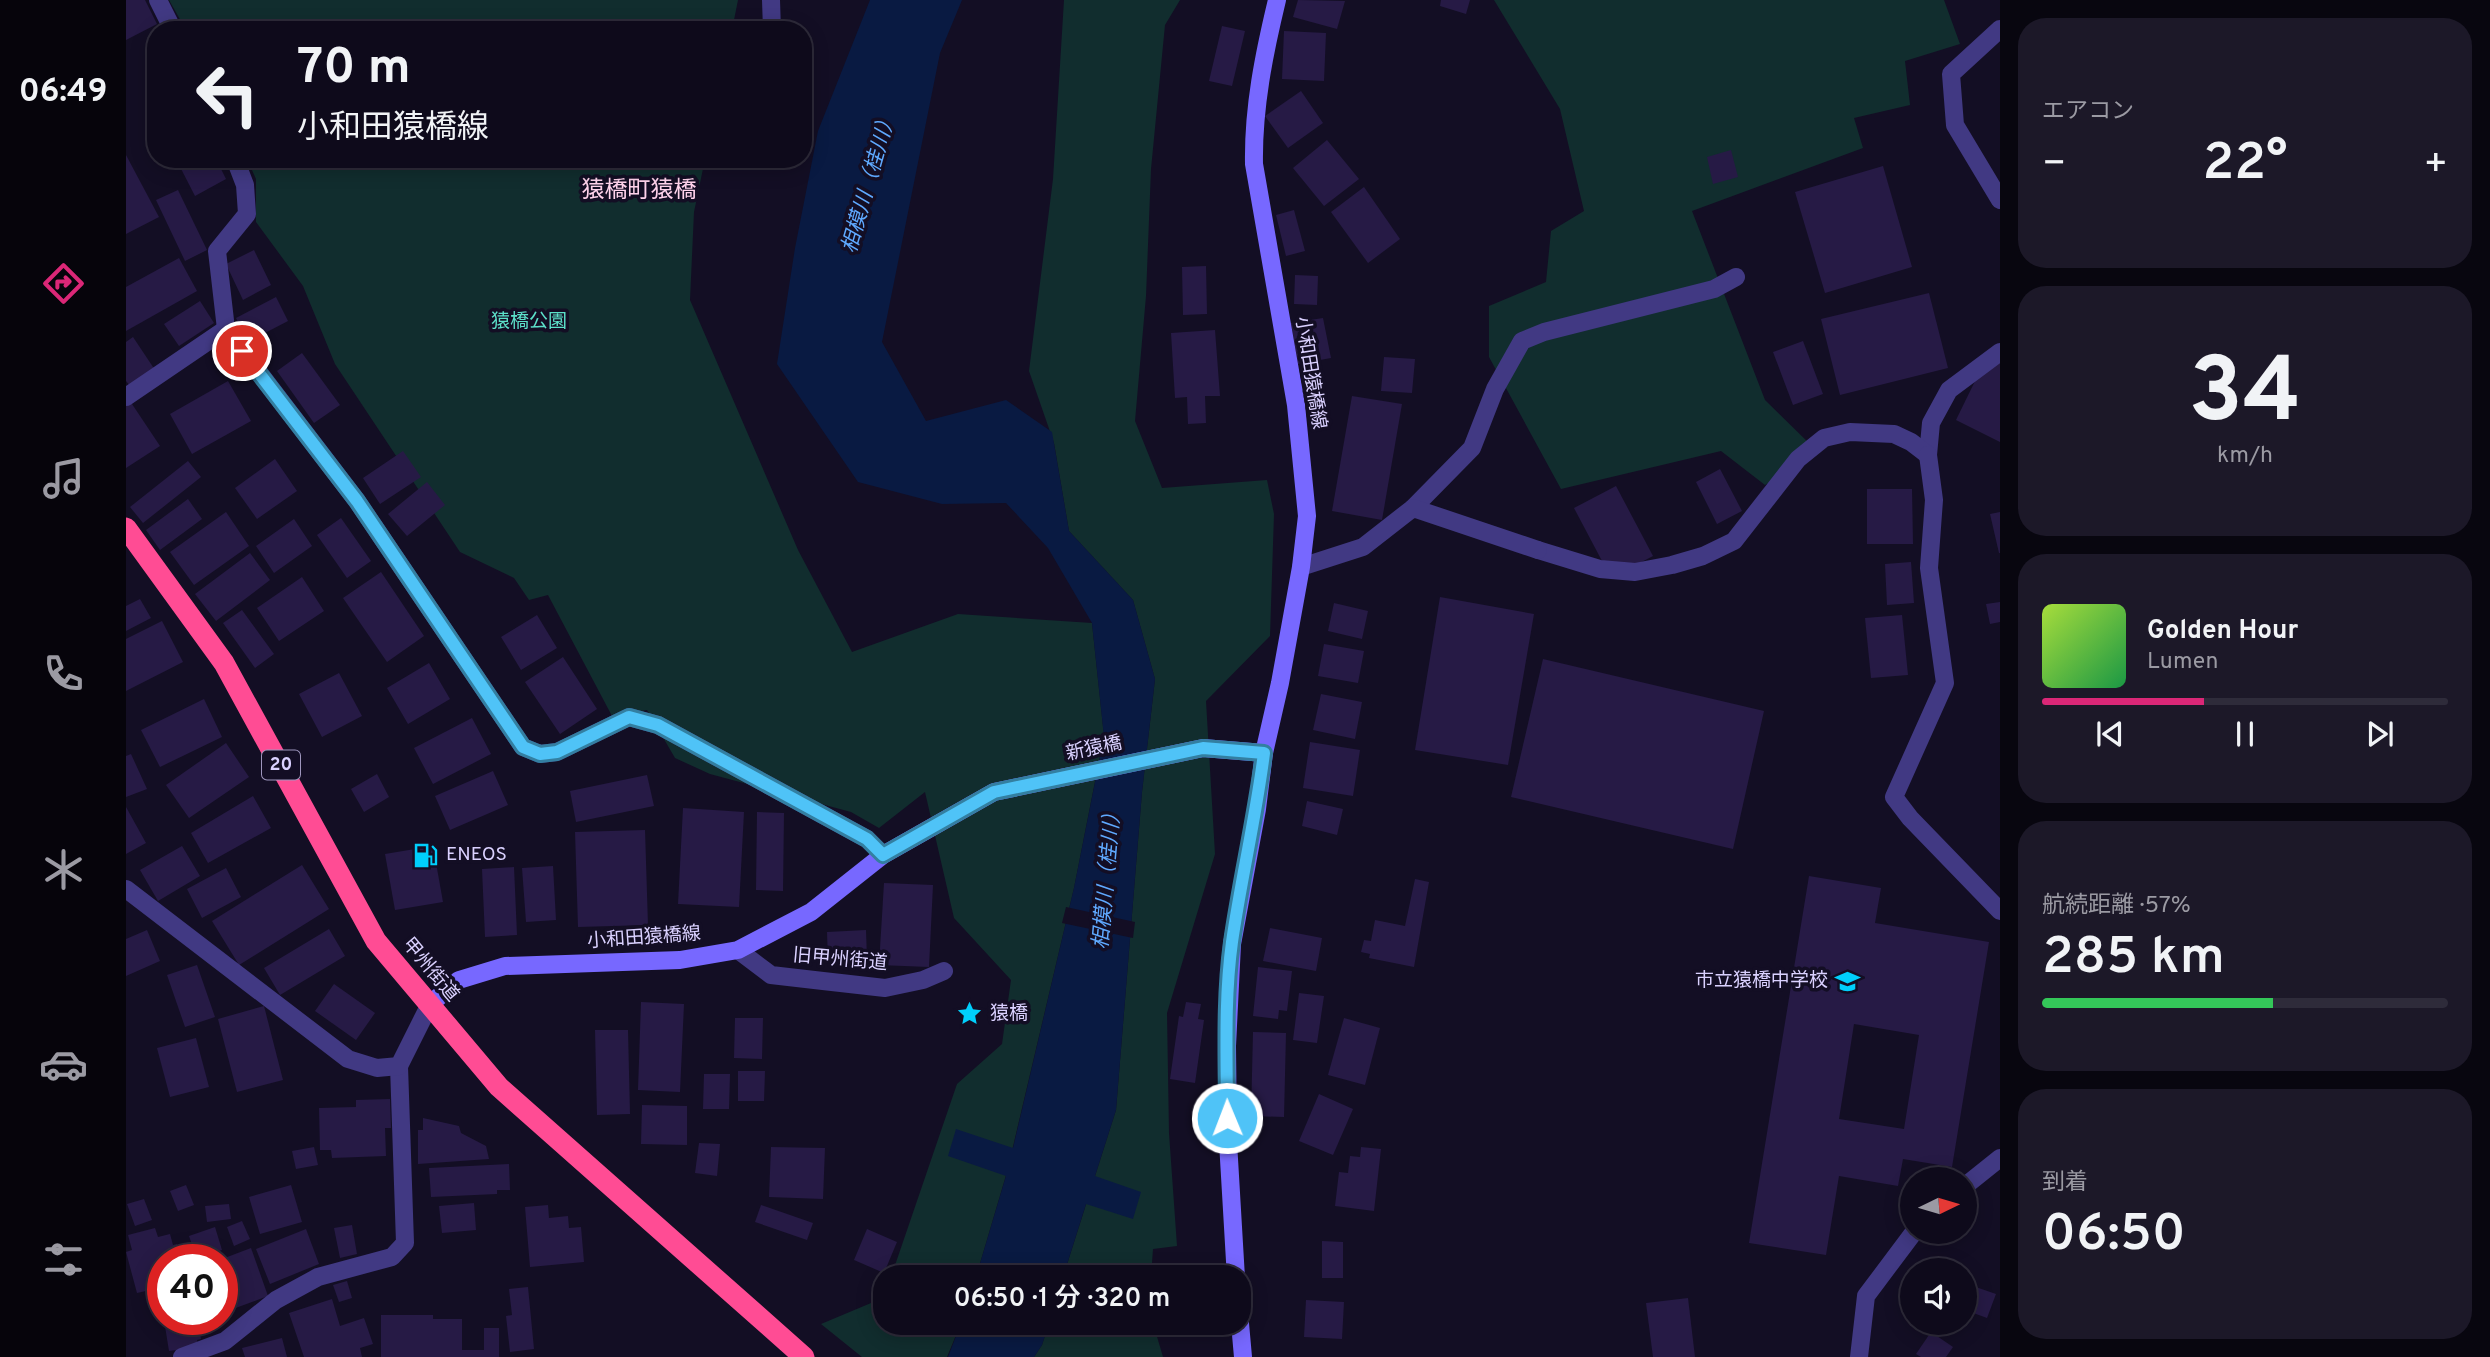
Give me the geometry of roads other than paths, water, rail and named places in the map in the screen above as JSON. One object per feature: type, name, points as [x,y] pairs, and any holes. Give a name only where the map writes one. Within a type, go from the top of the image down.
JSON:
[{"type":"highway","name":"甲州街道","points":[[126,528],[224,663],[376,941],[499,1087],[804,1357]]},
{"type":"main road","name":"小和田猿橋線","points":[[1235,1265],[1228,1142],[1227,1046],[1232,944],[1257,809],[1264,753],[1301,567],[1307,516],[1299,429],[1255,164],[1254,128],[1259,86],[1277,0]]},
{"type":"main road","name":"新猿橋","points":[[994,792],[1203,748],[1264,753]]},
{"type":"main road","name":"小和田猿橋線","points":[[430,1004],[459,980],[505,966],[680,960],[738,950],[811,912],[883,855],[994,792]]},
{"type":"main road","points":[[1241,1335],[1243,1357]]},
{"type":"street","points":[[158,0],[168,21]]},
{"type":"street","points":[[771,0],[772,21]]},
{"type":"street","points":[[2000,29],[1951,74],[1955,125],[2000,200]]},
{"type":"street","points":[[238,168],[245,185],[247,214],[216,251],[226,329],[357,501],[523,747],[540,754],[557,752],[629,717],[658,725],[867,839],[883,855]]},
{"type":"street","points":[[1301,567],[1363,547],[1413,508],[1472,448],[1495,389],[1522,341],[1544,332],[1714,289],[1736,277]]},
{"type":"street","points":[[126,397],[226,329]]},
{"type":"street","points":[[2000,352],[1949,390],[1931,423],[1928,455],[1934,500],[1929,568],[1945,683],[1894,797],[1910,818],[2000,911]]},
{"type":"street","points":[[1413,508],[1600,569],[1634,572],[1703,556],[1734,541],[1798,459],[1824,438],[1850,432],[1894,435],[1911,442],[1928,455]]},
{"type":"street","points":[[126,889],[348,1059],[377,1068],[399,1066]]},
{"type":"street","name":"旧甲州街道","points":[[738,950],[771,975],[885,988],[944,971]]},
{"type":"street","points":[[182,1357],[225,1341],[276,1300],[318,1277],[392,1258],[405,1243],[399,1066],[430,1004]]},
{"type":"street","points":[[1978,1176],[2000,1158]]},
{"type":"street","points":[[1859,1357],[1866,1296],[1905,1244]]},
{"type":"water","name":"相模川（桂川）","points":[[870,0],[962,0],[940,53],[882,342],[926,421],[1006,400],[1052,432],[1069,531],[1133,600],[1155,679],[1142,792],[1116,1110],[1095,1176],[1141,1192],[1133,1219],[1086,1204],[1067,1265],[980,1265],[1006,1176],[948,1156],[956,1129],[1013,1148],[1074,888],[1104,737],[1092,623],[1048,548],[1006,503],[942,504],[858,482],[777,364],[818,131]]},
{"type":"water","points":[[956,1335],[1045,1335],[1034,1357],[948,1357]]},
{"type":"place","name":"ENEOS","points":[[426,855]]},
{"type":"place","name":"市立猿橋中学校","points":[[1848,981]]},
{"type":"place","name":"猿橋","points":[[970,1014]]},
{"type":"district","name":"猿橋町猿橋","points":[[639,191]]},
{"type":"park label","name":"猿橋公園","points":[[529,322]]}]
